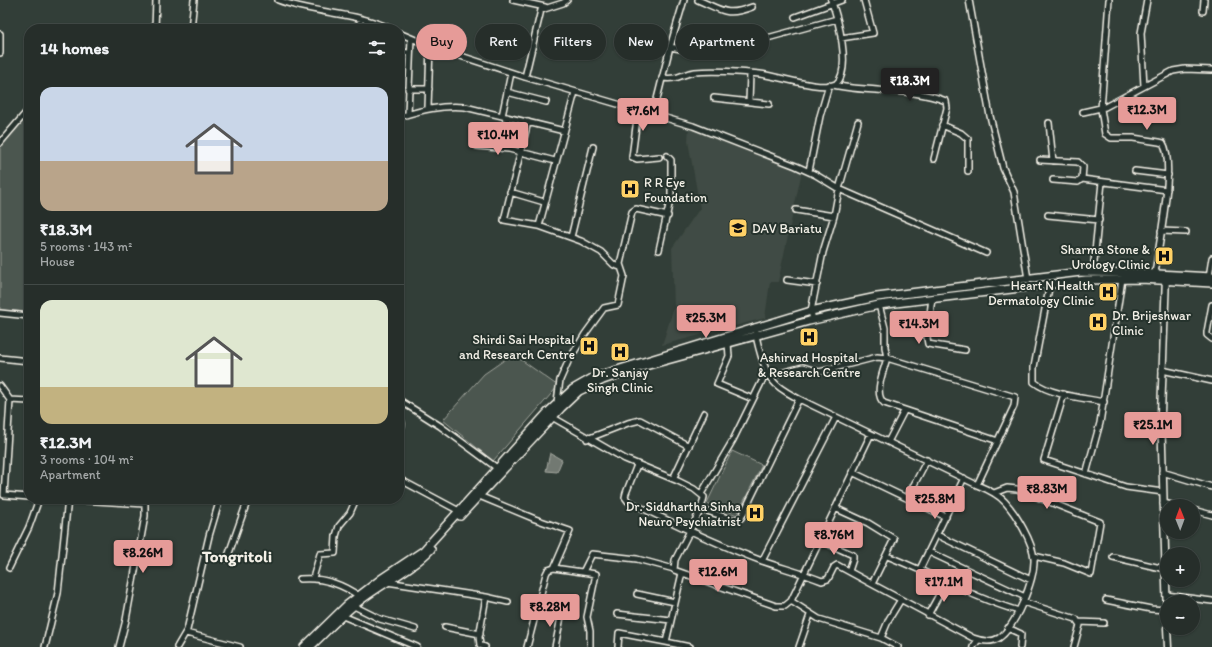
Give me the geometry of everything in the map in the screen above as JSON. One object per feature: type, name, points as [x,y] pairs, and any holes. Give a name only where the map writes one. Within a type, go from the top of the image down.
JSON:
[{"type":"main road","points":[[304,647],[339,612],[381,579],[423,551],[459,511],[477,495],[497,468],[557,402],[573,389],[594,377],[811,311],[890,296],[1093,272],[1155,274],[1166,277]]},
{"type":"main road","points":[[310,647],[354,606],[422,558],[477,495],[552,417],[579,391],[592,385],[638,368],[720,345],[813,320],[879,305],[1050,283],[1166,277],[1211,279]]},
{"type":"street","points":[[155,24],[156,0]]},
{"type":"street","points":[[192,24],[194,0]]},
{"type":"street","points":[[278,0],[293,5],[360,19],[376,24]]},
{"type":"street","points":[[513,0],[546,7],[563,3],[567,0]]},
{"type":"street","points":[[653,115],[670,47],[684,0]]},
{"type":"street","points":[[698,0],[730,13],[736,13],[752,7]]},
{"type":"street","points":[[795,17],[832,2],[842,0]]},
{"type":"street","points":[[840,38],[873,32],[864,0]]},
{"type":"street","points":[[969,0],[990,116],[1003,168],[1014,192],[1028,279]]},
{"type":"street","points":[[1109,0],[1101,109],[1105,134],[1108,137],[1144,139],[1163,143],[1165,149],[1168,175],[1167,190],[1155,274]]},
{"type":"street","points":[[1144,86],[1142,34],[1147,0]]},
{"type":"street","points":[[1203,11],[1204,0]]},
{"type":"street","points":[[831,85],[838,83],[844,67],[837,19],[832,2]]},
{"type":"street","points":[[525,77],[540,12],[546,7]]},
{"type":"street","points":[[360,19],[360,24]]},
{"type":"street","points":[[670,47],[697,52],[707,51],[760,40],[837,19]]},
{"type":"street","points":[[0,34],[0,53]]},
{"type":"street","points":[[404,35],[416,40]]},
{"type":"street","points":[[408,114],[409,53],[411,38]]},
{"type":"street","points":[[404,52],[409,53]]},
{"type":"street","points":[[467,58],[638,111],[693,126],[808,171],[839,189],[986,253]]},
{"type":"street","points":[[428,108],[430,60]]},
{"type":"street","points":[[1083,112],[1101,109],[1168,73],[1179,70],[1212,70]]},
{"type":"street","points":[[662,78],[674,79],[698,72],[750,73],[774,76],[804,83],[831,85],[849,89],[894,91],[944,100],[947,105],[934,159]]},
{"type":"street","points":[[498,148],[507,92],[512,73]]},
{"type":"street","points":[[749,102],[750,73]]},
{"type":"street","points":[[808,171],[820,116],[831,85]]},
{"type":"street","points":[[408,89],[429,89]]},
{"type":"street","points":[[507,92],[546,102]]},
{"type":"street","points":[[539,226],[544,202],[575,92]]},
{"type":"street","points":[[714,98],[770,104]]},
{"type":"street","points":[[404,115],[428,108],[453,106],[504,116],[564,131]]},
{"type":"street","points":[[638,111],[632,157],[634,159],[659,157]]},
{"type":"street","points":[[0,143],[24,115]]},
{"type":"street","points":[[528,122],[504,220],[539,226],[594,247],[605,255],[614,265],[620,267]]},
{"type":"street","points":[[813,320],[811,311],[823,252],[834,216],[839,189],[858,122]]},
{"type":"street","points":[[1048,123],[1052,161]]},
{"type":"street","points":[[942,125],[961,133],[968,139],[968,171]]},
{"type":"street","points":[[477,146],[520,152],[556,161]]},
{"type":"street","points":[[571,238],[593,147]]},
{"type":"street","points":[[659,250],[668,216],[672,184],[671,160],[670,157],[666,156]]},
{"type":"street","points":[[1040,160],[1078,162],[1083,168],[1082,179]]},
{"type":"street","points":[[1135,171],[1168,175]]},
{"type":"street","points":[[1053,180],[1078,182],[1082,179],[1167,190]]},
{"type":"street","points":[[1093,272],[1102,182]]},
{"type":"street","points":[[510,192],[544,202]]},
{"type":"street","points":[[557,402],[560,380],[577,347],[604,308],[615,307],[618,305],[624,276],[620,267],[633,211],[638,210],[668,216]]},
{"type":"street","points":[[796,210],[834,216]]},
{"type":"street","points":[[1048,215],[1099,220]]},
{"type":"street","points":[[1160,231],[1186,232]]},
{"type":"street","points":[[1211,279],[1212,258]]},
{"type":"street","points":[[1163,499],[1162,370],[1166,277]]},
{"type":"street","points":[[1086,474],[1096,440],[1104,402],[1122,279]]},
{"type":"street","points":[[788,280],[817,284]]},
{"type":"street","points":[[1050,283],[1032,377],[1034,382],[1038,386],[1064,394],[1104,402]]},
{"type":"street","points":[[932,298],[927,338],[928,344],[964,350]]},
{"type":"street","points":[[879,305],[885,328],[884,347],[887,358],[879,397],[884,403],[904,411],[998,441]]},
{"type":"street","points":[[1212,306],[1207,335],[1212,339]]},
{"type":"street","points":[[0,313],[24,315]]},
{"type":"street","points":[[637,465],[626,493],[626,499],[689,531],[762,561],[824,582],[828,579],[836,565],[900,601],[978,640],[987,641],[998,638],[1008,628],[1024,600],[1031,580],[1034,556],[1026,535],[1005,502],[994,493],[799,399],[776,385],[768,373],[756,336],[755,327]]},
{"type":"street","points":[[719,338],[720,345]]},
{"type":"street","points":[[728,343],[729,356],[717,384],[753,399]]},
{"type":"street","points":[[768,373],[803,367],[819,372],[877,356],[1013,395],[1016,401],[977,485]]},
{"type":"street","points":[[0,358],[24,360]]},
{"type":"street","points":[[1162,370],[1212,381]]},
{"type":"street","points":[[701,494],[733,440],[753,399],[768,373]]},
{"type":"street","points":[[0,386],[10,400],[4,495],[24,497]]},
{"type":"street","points":[[1064,394],[1044,460],[1134,489],[1163,492]]},
{"type":"street","points":[[701,509],[734,520],[741,518],[799,399]]},
{"type":"street","points":[[10,400],[24,401]]},
{"type":"street","points":[[404,403],[440,426],[497,468]]},
{"type":"street","points":[[888,442],[904,411]]},
{"type":"street","points":[[673,479],[704,413]]},
{"type":"street","points":[[552,417],[587,439],[637,465],[673,479],[701,494],[704,499],[701,509],[675,560],[674,569]]},
{"type":"street","points":[[762,561],[836,417]]},
{"type":"street","points":[[587,439],[628,422],[640,420],[689,446]]},
{"type":"street","points":[[583,572],[592,554],[637,559],[674,569],[779,607],[785,606],[791,601],[871,434]]},
{"type":"street","points":[[907,498],[927,460]]},
{"type":"street","points":[[852,472],[946,517]]},
{"type":"street","points":[[1162,472],[1212,487]]},
{"type":"street","points":[[920,569],[964,478]]},
{"type":"street","points":[[404,482],[459,511]]},
{"type":"street","points":[[994,493],[1007,488],[1016,489],[1100,522],[1092,574],[1064,563],[1034,556]]},
{"type":"street","points":[[477,495],[535,519],[570,531],[554,568]]},
{"type":"street","points":[[9,568],[30,527],[37,504]]},
{"type":"street","points":[[45,647],[58,593],[67,504]]},
{"type":"street","points":[[119,647],[134,581],[145,516],[145,504]]},
{"type":"street","points":[[177,647],[186,633],[209,536],[219,504]]},
{"type":"street","points":[[227,559],[246,504]]},
{"type":"street","points":[[313,578],[320,554],[335,553],[336,538],[339,526],[350,513],[354,504]]},
{"type":"street","points":[[835,508],[868,523],[894,539],[872,584]]},
{"type":"street","points":[[1200,512],[1212,515]]},
{"type":"street","points":[[937,534],[1031,580]]},
{"type":"street","points":[[820,540],[853,555],[849,571]]},
{"type":"street","points":[[929,552],[1024,600],[1072,617],[1079,622],[1104,623]]},
{"type":"street","points":[[887,556],[920,569],[946,582],[1019,611]]},
{"type":"street","points":[[1113,557],[1160,567]]},
{"type":"street","points":[[527,647],[546,574],[548,570],[554,568],[596,574],[587,617],[590,631],[590,647]]},
{"type":"street","points":[[666,642],[682,573]]},
{"type":"street","points":[[300,579],[313,578],[345,587],[360,596]]},
{"type":"street","points":[[387,582],[486,597],[508,602]]},
{"type":"street","points":[[928,615],[946,582]]},
{"type":"street","points":[[1166,587],[1166,595]]},
{"type":"street","points":[[637,594],[675,602]]},
{"type":"street","points":[[485,647],[480,644],[480,634],[486,597]]},
{"type":"street","points":[[1200,599],[1212,601]]},
{"type":"street","points":[[1106,600],[1151,610],[1160,610]]},
{"type":"street","points":[[791,601],[810,615],[832,625],[881,638],[898,647]]},
{"type":"street","points":[[881,638],[889,619],[900,601]]},
{"type":"street","points":[[354,606],[380,619],[415,629]]},
{"type":"street","points":[[555,647],[562,612]]},
{"type":"street","points":[[617,614],[671,620]]},
{"type":"street","points":[[799,647],[810,615]]},
{"type":"street","points":[[343,616],[417,647]]},
{"type":"street","points":[[1074,647],[1079,622]]},
{"type":"street","points":[[445,627],[480,634]]},
{"type":"street","points":[[1008,628],[1021,634],[1020,647]]},
{"type":"street","points":[[186,633],[240,647]]},
{"type":"street","points":[[618,647],[619,633],[690,647]]},
{"type":"street","points":[[1168,635],[1168,647]]},
{"type":"street","points":[[973,647],[978,640]]},
{"type":"shaded area","points":[[24,115],[24,312],[0,310],[0,143]]},
{"type":"shaded area","name":"DAV Bariatu","points":[[689,127],[802,171],[778,282],[770,282],[765,318],[662,345],[674,307],[672,248],[700,208],[688,141]]},
{"type":"shaded area","points":[[513,354],[558,386],[493,461],[443,420],[484,374]]},
{"type":"shaded area","points":[[732,451],[762,465],[737,515],[707,503]]},
{"type":"shaded area","points":[[550,453],[562,460],[557,472],[546,471]]},
{"type":"place","name":"R R Eye Foundation","points":[[630,189]]},
{"type":"place","name":"DAV Bariatu","points":[[738,228]]},
{"type":"place","name":"Sharma Stone & Urology Clinic","points":[[1164,256]]},
{"type":"place","name":"Heart N Health Dermatology Clinic","points":[[1108,292]]},
{"type":"place","name":"Dr. Brijeshwar Clinic","points":[[1098,322]]},
{"type":"place","name":"Ashirvad Hospital & Research Centre","points":[[809,337]]},
{"type":"place","name":"Shirdi Sai Hospital and Research Centre","points":[[589,346]]},
{"type":"place","name":"Dr. Sanjay Singh Clinic","points":[[620,352]]},
{"type":"place","name":"Dr. Siddhartha Sinha Neuro Psychiatrist","points":[[755,513]]},
{"type":"district","name":"Tongritoli","points":[[237,556]]}]
